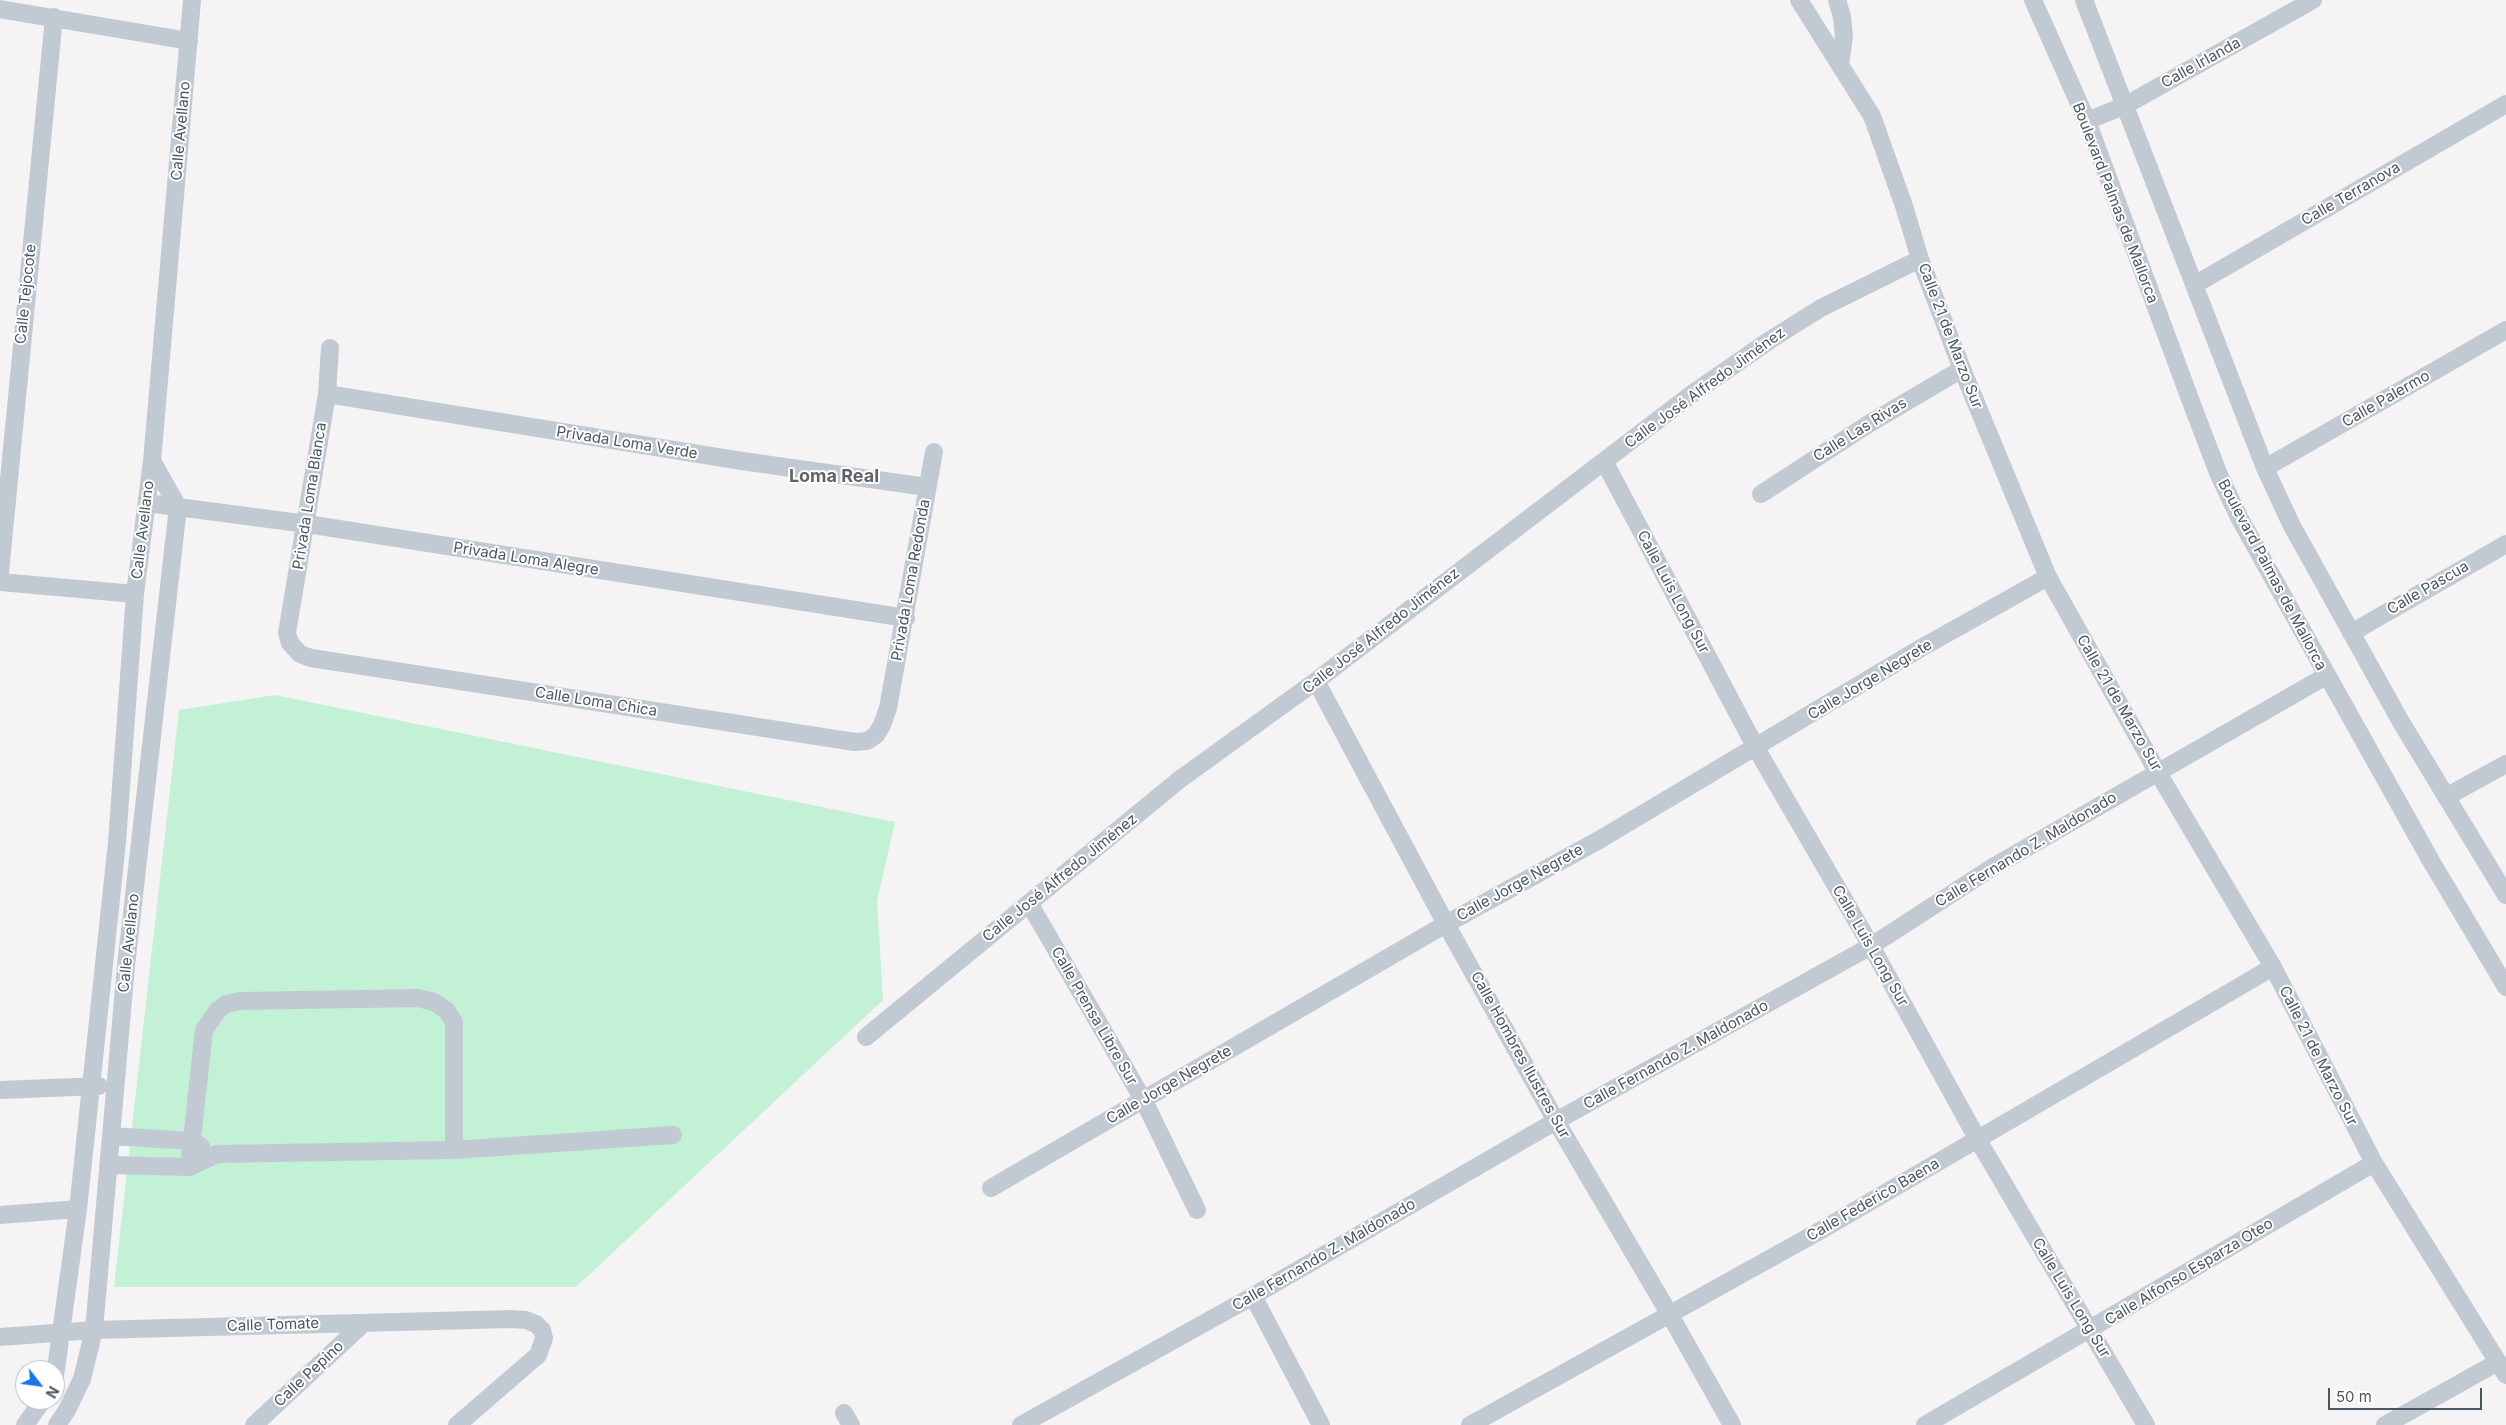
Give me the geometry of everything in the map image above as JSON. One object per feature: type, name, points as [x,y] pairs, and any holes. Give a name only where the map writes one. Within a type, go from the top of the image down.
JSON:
[{"type":"street","name":"Calle Avellano","points":[[58,1360],[78,1209],[117,842],[136,594],[152,461],[192,0]]},
{"type":"street","name":"Calle 21 de Marzo Sur","points":[[1799,0],[1872,116],[1904,206],[1920,260],[1962,369],[2048,577],[2157,771],[2273,967],[2374,1163],[2502,1369]]},
{"type":"street","name":"Boulevard Palmas de Mallorca","points":[[2033,0],[2087,121],[2219,475],[2240,519],[2431,861],[2506,987]]},
{"type":"street","points":[[2084,0],[2196,284],[2265,468],[2296,532],[2350,633],[2506,895]]},
{"type":"street","name":"Calle Irlanda","points":[[2087,121],[2126,105],[2313,0]]},
{"type":"street","points":[[1815,26],[1840,8],[1844,37],[1840,65]]},
{"type":"street","points":[[0,9],[189,41]]},
{"type":"street","name":"Calle Tejocote","points":[[0,572],[5,455],[54,17]]},
{"type":"street","name":"Calle Terranova","points":[[2196,284],[2506,104]]},
{"type":"street","name":"Calle José Alfredo Jiménez","points":[[866,1037],[1179,780],[1316,681],[1692,394],[1770,340],[1821,308],[1920,260]]},
{"type":"street","name":"Calle Palermo","points":[[2265,468],[2506,330]]},
{"type":"street","name":"Privada Loma Blanca","points":[[290,643],[287,633],[307,524],[327,394],[330,348]]},
{"type":"street","name":"Calle Las Rivas","points":[[1761,494],[1867,425],[1962,369]]},
{"type":"street","name":"Privada Loma Verde","points":[[327,394],[742,461],[927,487]]},
{"type":"street","name":"Privada Loma Redonda","points":[[888,708],[906,618],[934,452]]},
{"type":"street","name":"Calle Avellano","points":[[57,1425],[67,1410],[82,1379],[94,1330],[115,1084],[178,507],[152,461]]},
{"type":"street","name":"Calle Luis Long Sur","points":[[1604,461],[1756,748],[1871,946],[1978,1140],[2146,1425]]},
{"type":"street","name":"Privada Loma Alegre","points":[[146,503],[307,524],[906,618]]},
{"type":"street","name":"Calle Pascua","points":[[2350,633],[2506,544]]},
{"type":"street","name":"Calle Jorge Negrete","points":[[991,1188],[1144,1101],[1446,924],[1598,840],[1756,748],[1921,648],[2048,577]]},
{"type":"street","points":[[0,582],[136,594]]},
{"type":"street","name":"Calle Loma Chica","points":[[290,643],[300,654],[311,658],[855,742],[867,741],[876,735],[888,708]]},
{"type":"street","name":"Calle Fernando Z. Maldonado","points":[[1021,1425],[1252,1296],[1556,1121],[1871,946],[1993,867],[2157,771],[2326,676]]},
{"type":"street","name":"Calle Hombres Ilustres Sur","points":[[1316,681],[1446,924],[1556,1121],[1732,1425]]},
{"type":"street","points":[[2446,797],[2506,764]]},
{"type":"street","name":"Calle Prensa Libre Sur","points":[[1029,903],[1144,1101],[1197,1210]]},
{"type":"street","name":"Calle Federico Baena","points":[[1470,1425],[1670,1315],[1978,1140],[2148,1038],[2273,967]]},
{"type":"street","points":[[189,1166],[204,1030],[218,1010],[226,1004],[240,1001],[418,998],[434,1002],[446,1010],[454,1022],[454,1150]]},
{"type":"street","points":[[0,1090],[90,1087],[115,1084]]},
{"type":"street","points":[[108,1165],[189,1166],[217,1154],[454,1150],[673,1135]]},
{"type":"street","points":[[111,1136],[191,1141],[217,1154]]},
{"type":"street","name":"Calle Alfonso Esparza Oteo","points":[[1925,1425],[2374,1163]]},
{"type":"street","points":[[0,1216],[78,1209]]},
{"type":"street","points":[[1252,1296],[1321,1425]]},
{"type":"street","name":"Calle Tomate","points":[[0,1337],[94,1330],[511,1319],[526,1320],[542,1330],[544,1338],[538,1355],[457,1425]]},
{"type":"street","name":"Calle Pepino","points":[[254,1425],[364,1322]]},
{"type":"street","points":[[2385,1425],[2502,1369]]},
{"type":"street","points":[[25,1425],[36,1410]]},
{"type":"green space","points":[[275,695],[895,822],[877,901],[883,1000],[576,1287],[114,1287],[179,710]]},
{"type":"district","name":"Loma Real","points":[[834,477]]}]
